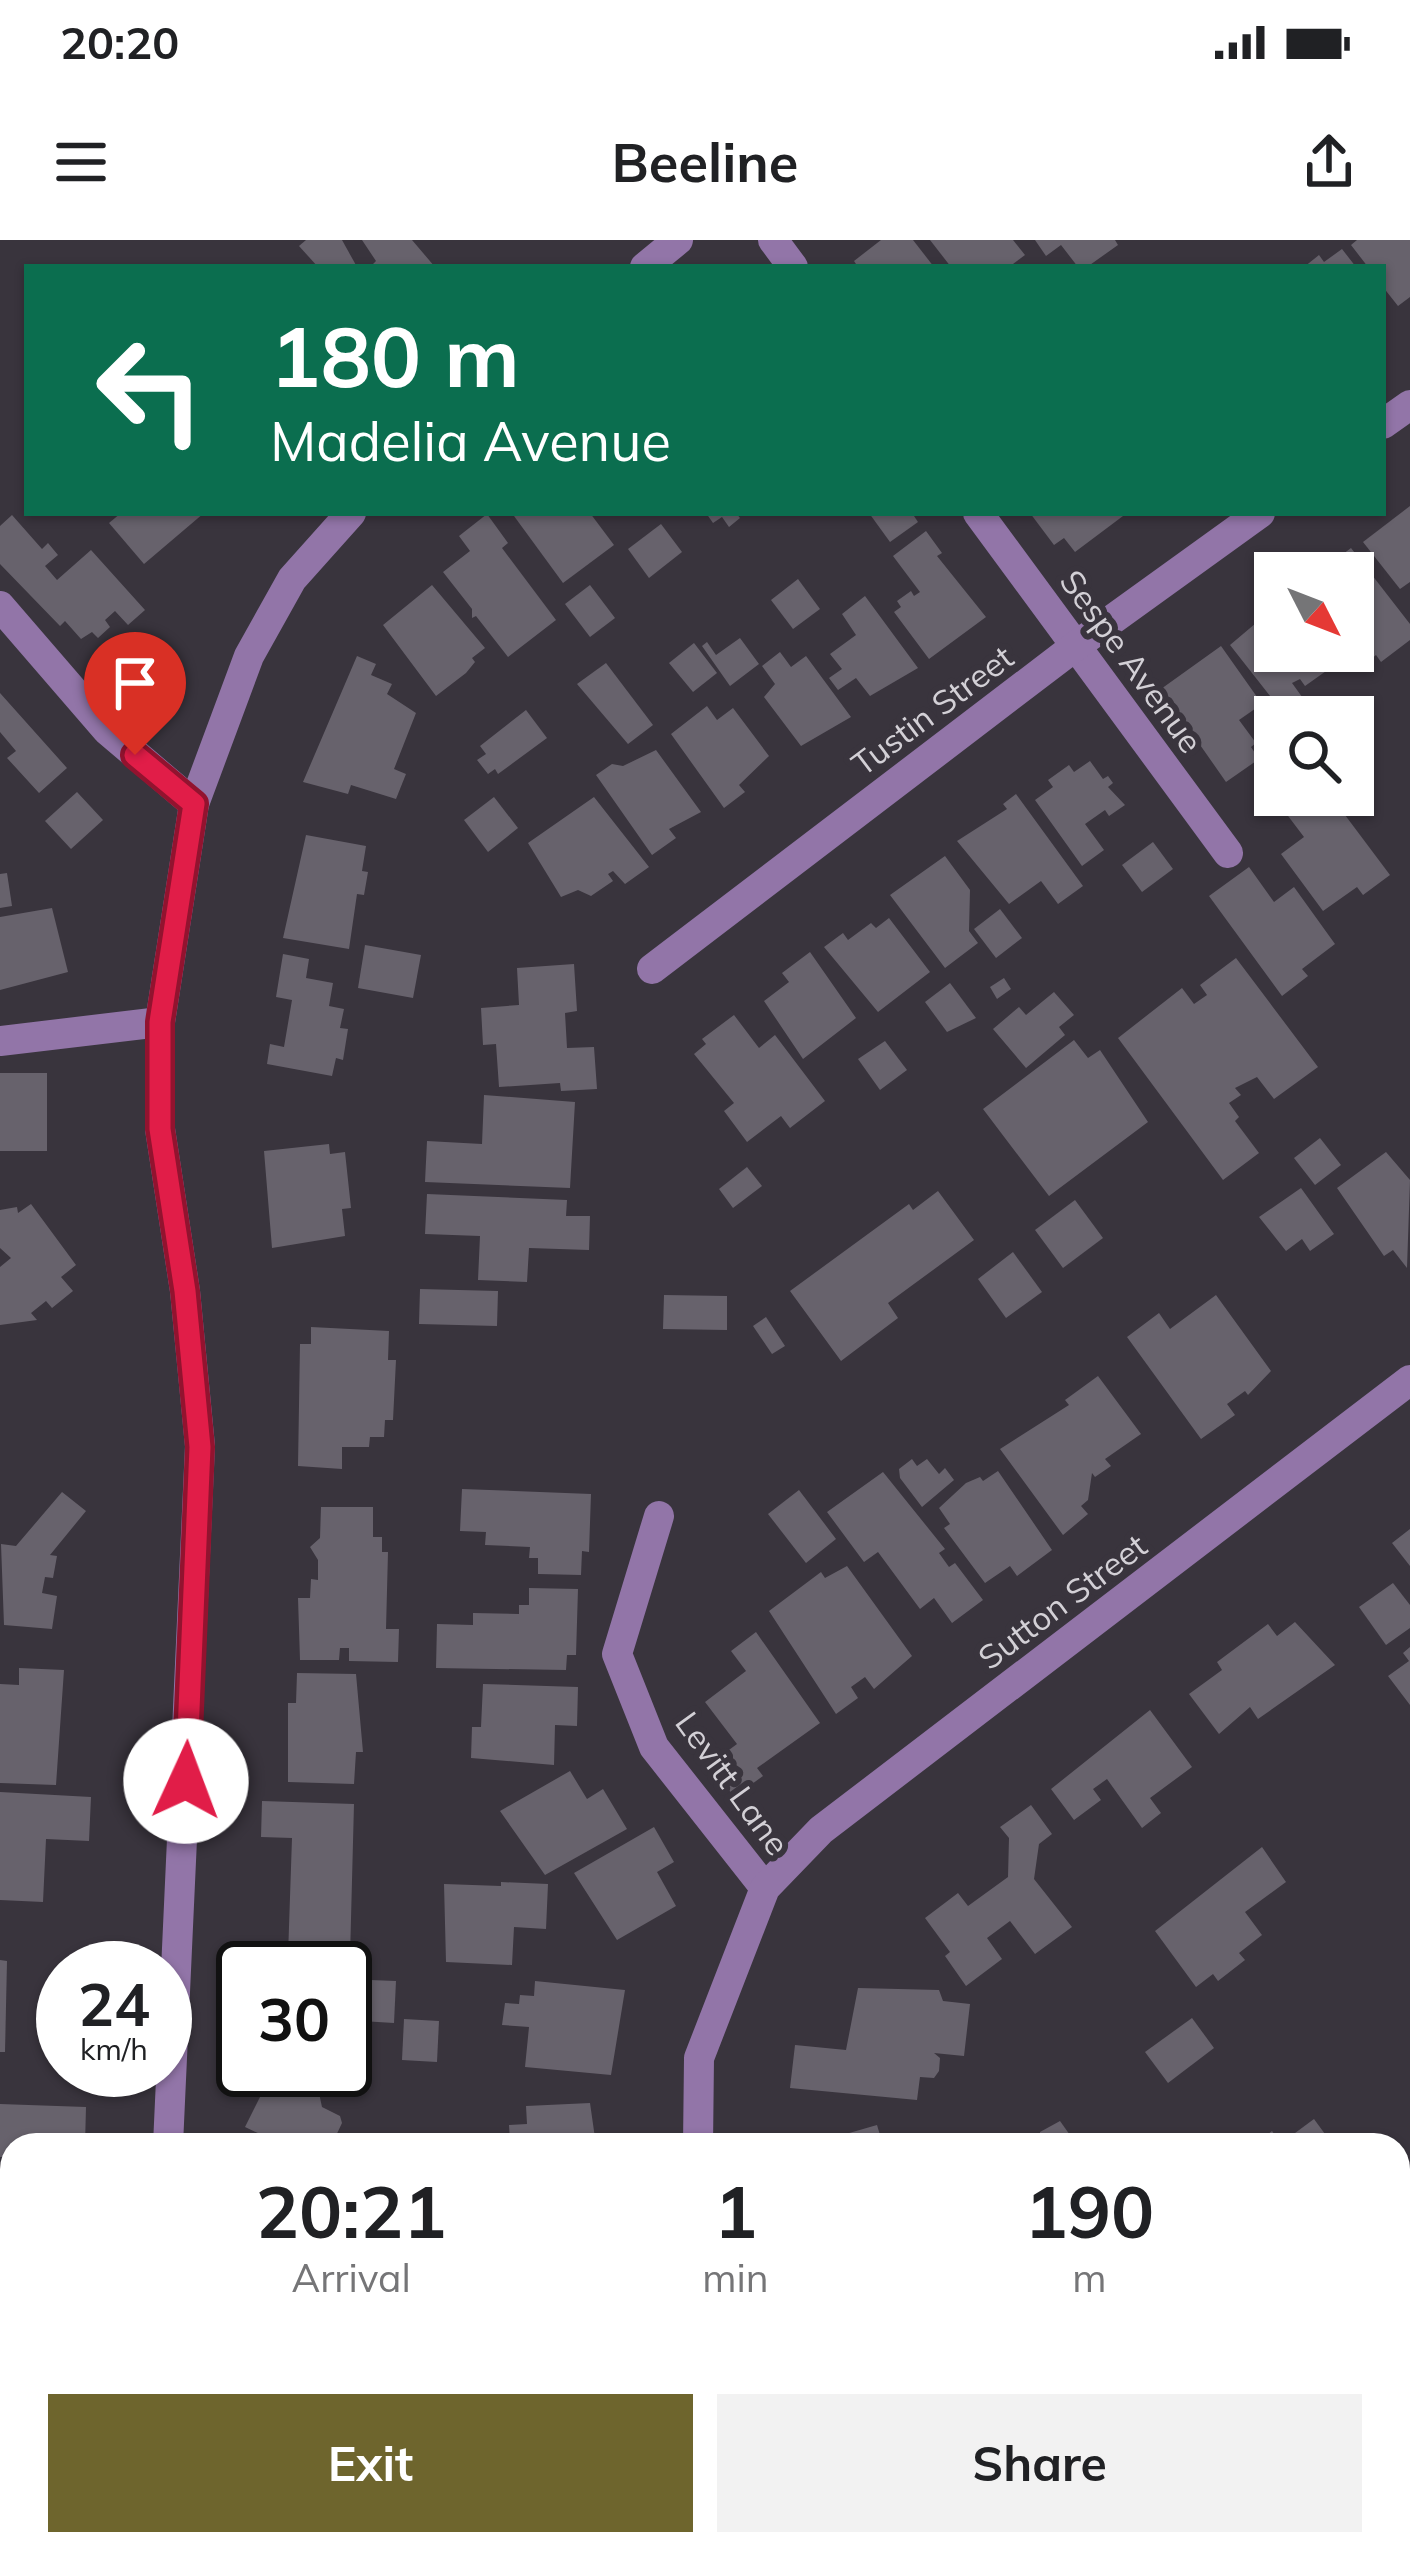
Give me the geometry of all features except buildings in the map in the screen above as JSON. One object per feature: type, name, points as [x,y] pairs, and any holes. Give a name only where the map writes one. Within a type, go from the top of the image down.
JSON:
[{"type":"street","points":[[649,264],[678,240]]},
{"type":"street","points":[[169,2133],[200,1447],[185,1291],[160,1129],[160,1022],[194,804],[250,656],[292,579],[348,516]]},
{"type":"street","name":"Sespe Avenue","points":[[980,516],[1228,854]]},
{"type":"street","name":"Tustin Street","points":[[652,969],[1077,645],[1256,516]]},
{"type":"street","points":[[0,606],[107,730],[194,804]]},
{"type":"street","points":[[0,1041],[160,1022]]},
{"type":"street","name":"Sutton Street","points":[[765,1888],[821,1830],[1410,1380]]},
{"type":"street","name":"Levitt Lane","points":[[659,1516],[617,1654],[654,1748],[765,1888]]},
{"type":"street","points":[[698,2133],[699,2058],[765,1888]]},
{"type":"route","points":[[135,755],[194,804],[160,1022],[160,1129],[185,1291],[200,1447],[186,1781]]}]
